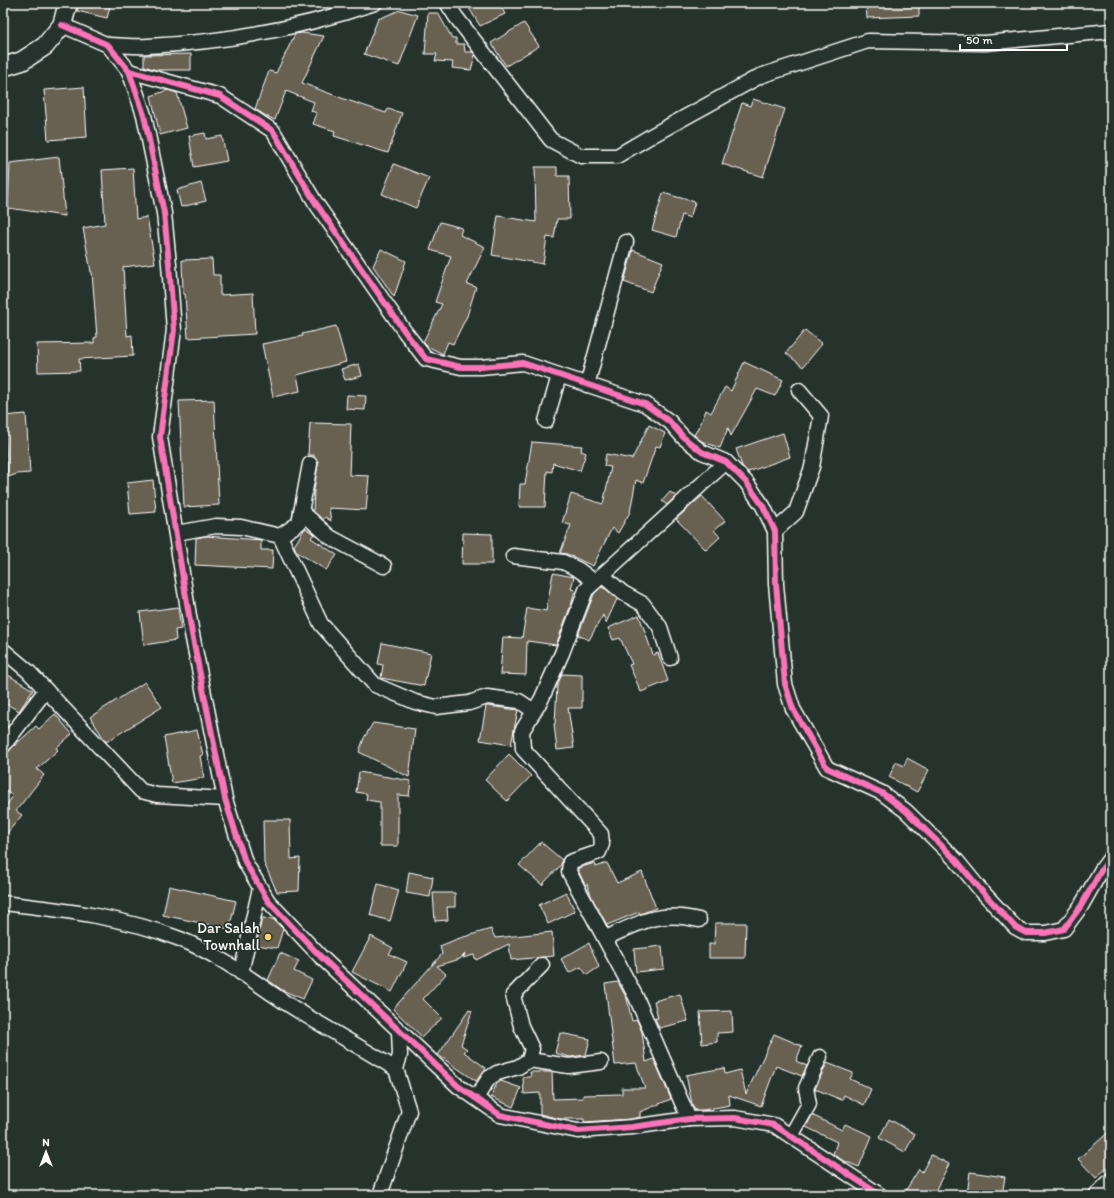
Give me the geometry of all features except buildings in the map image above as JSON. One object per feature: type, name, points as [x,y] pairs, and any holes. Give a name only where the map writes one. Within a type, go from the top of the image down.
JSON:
[{"type":"main road","points":[[3,68],[22,61],[46,46],[62,25],[68,3]]},
{"type":"street","points":[[62,25],[108,45],[146,46],[237,38],[282,29],[355,10],[375,3]]},
{"type":"street","points":[[447,3],[456,17],[552,140],[581,156],[617,156],[760,76],[868,41],[984,42],[1111,31]]},
{"type":"street","points":[[108,45],[129,71],[144,114],[164,213],[174,330],[160,437],[192,634],[225,799],[245,862],[268,901],[320,956],[458,1086],[500,1115],[578,1131],[632,1127],[689,1119],[735,1118],[774,1125],[880,1195]]},
{"type":"street","points":[[129,71],[220,96],[273,131],[314,202],[405,332],[426,359],[461,367],[523,363],[645,404],[670,422],[682,437],[702,452],[726,462],[746,482],[763,506],[775,530],[776,584],[785,684],[793,710],[827,768],[882,793],[906,810],[957,861],[996,908],[1015,926],[1026,933],[1046,933],[1064,929],[1081,906],[1102,869],[1111,857]]},
{"type":"street","points":[[587,385],[626,242]]},
{"type":"street","points":[[546,421],[559,376]]},
{"type":"street","points":[[775,530],[796,512],[812,467],[818,437],[821,416],[799,390]]},
{"type":"street","points":[[689,1119],[636,997],[606,938],[569,872],[570,862],[599,852],[602,844],[601,834],[523,749],[522,731],[534,711],[562,653],[586,590],[726,462]]},
{"type":"street","points":[[176,533],[216,526],[241,527],[280,536],[299,523],[310,464]]},
{"type":"street","points":[[301,510],[330,537],[384,566]]},
{"type":"street","points":[[280,536],[321,624],[375,685],[415,702],[436,707],[469,703],[487,697],[519,701],[534,711]]},
{"type":"street","points":[[513,556],[563,562],[598,579],[642,604],[660,626],[670,658]]},
{"type":"street","points":[[3,650],[28,671],[141,790],[157,795],[225,799]]},
{"type":"street","points":[[3,746],[46,690]]},
{"type":"street","points":[[241,973],[260,888]]},
{"type":"street","points":[[3,904],[89,915],[140,926],[181,940],[217,958],[290,1006],[396,1069]]},
{"type":"street","points":[[606,938],[655,917],[670,915],[684,916],[699,920]]},
{"type":"street","points":[[529,1060],[532,1049],[521,1026],[513,995],[542,965]]},
{"type":"street","points":[[380,1195],[409,1111],[396,1069],[400,1055],[399,1031]]},
{"type":"street","points":[[791,1136],[809,1104],[806,1088],[820,1058]]},
{"type":"street","points":[[476,1098],[489,1078],[497,1073],[518,1067],[529,1060],[569,1066],[601,1062]]},
{"type":"street","points":[[1096,1195],[1111,1180]]},
{"type":"cycle path","points":[[62,25],[108,45],[129,71],[144,115],[164,213],[174,330],[160,437],[192,634],[225,799],[245,862],[268,901],[320,956],[458,1086],[500,1115],[578,1131],[632,1127],[689,1119],[735,1118],[774,1125],[880,1195]]},
{"type":"cycle path","points":[[129,71],[220,96],[273,131],[315,202],[405,332],[426,359],[461,367],[481,367],[523,363],[645,404],[670,422],[683,437],[702,452],[726,462],[746,482],[763,506],[775,531],[776,584],[785,684],[793,709],[827,768],[882,793],[906,811],[957,861],[979,888],[1015,927],[1026,933],[1045,933],[1064,929],[1081,906],[1102,869],[1111,857]]},
{"type":"place","name":"Dar Salah Townhall","points":[[268,937]]}]
